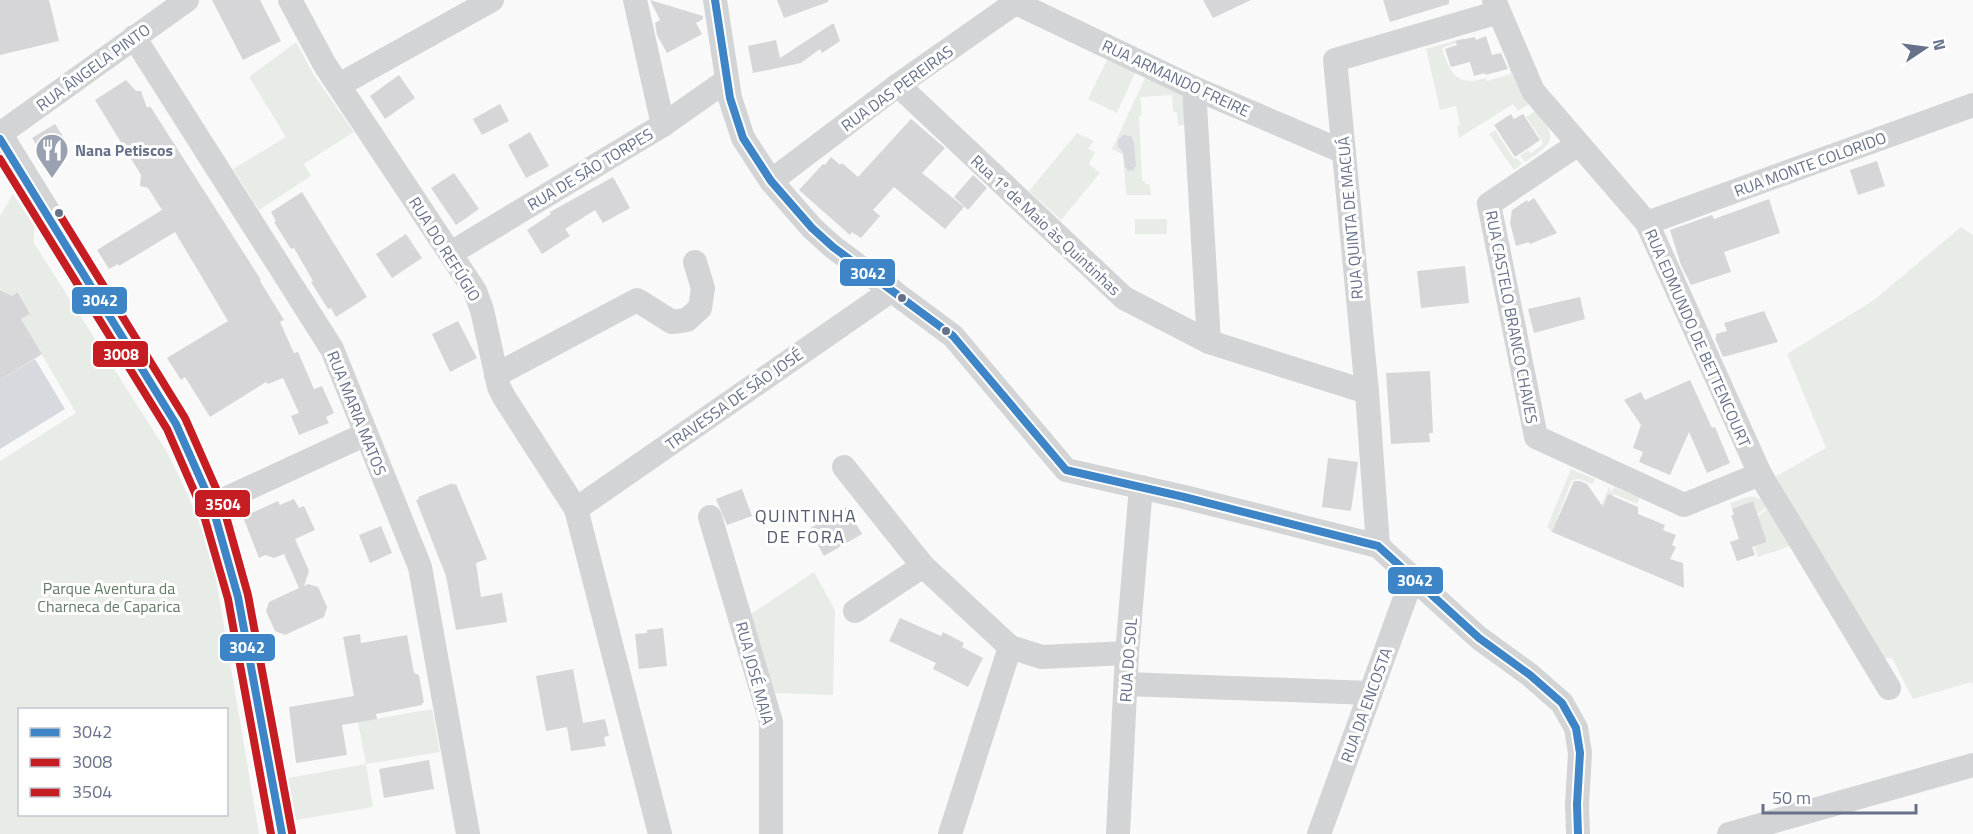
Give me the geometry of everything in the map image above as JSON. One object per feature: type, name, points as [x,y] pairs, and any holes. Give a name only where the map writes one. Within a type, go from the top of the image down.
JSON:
[{"type":"street","name":"RUA ÂNGELA PINTO","points":[[0,134],[187,0]]},
{"type":"street","name":"RUA DO REFÚGIO","points":[[290,0],[325,65],[475,291],[482,310],[496,375],[504,397],[576,509],[660,834]]},
{"type":"street","points":[[339,85],[492,0]]},
{"type":"street","points":[[635,0],[663,125]]},
{"type":"street","points":[[715,0],[727,81],[742,138],[771,181],[812,228],[833,247],[953,336],[1066,470],[1277,519],[1378,546],[1479,638],[1530,675],[1562,703],[1576,728],[1580,753],[1578,834]]},
{"type":"street","name":"RUA DAS PEREIRAS","points":[[771,181],[1017,1]]},
{"type":"street","name":"RUA ARMANDO FREIRE","points":[[1017,1],[1194,88],[1344,152]]},
{"type":"street","name":"RUA EDMUNDO DE BETTENCOURT","points":[[1496,6],[1533,91],[1647,223],[1760,474],[1889,688]]},
{"type":"street","name":"RUA QUINTA DE MACUÁ","points":[[1378,546],[1367,392],[1335,60],[1496,6]]},
{"type":"street","name":"RUA MARIA MATOS","points":[[134,37],[332,349],[420,567],[468,834]]},
{"type":"street","name":"RUA DE SÃO TORPES","points":[[451,253],[663,125],[727,81]]},
{"type":"street","name":"Rua 1º de Maio às Quintinhas","points":[[898,86],[1124,298],[1209,342],[1367,392]]},
{"type":"street","points":[[1194,88],[1209,342]]},
{"type":"street","name":"RUA MONTE COLORIDO","points":[[1647,223],[1973,105]]},
{"type":"street","points":[[0,139],[176,424],[212,505],[238,597],[282,834]]},
{"type":"street","name":"RUA CASTELO BRANCO CHAVES","points":[[1578,144],[1490,204],[1536,437],[1684,505],[1760,474]]},
{"type":"street","points":[[496,375],[637,300],[672,322],[687,320],[700,309],[703,288],[695,262]]},
{"type":"street","name":"TRAVESSA DE SÃO JOSÉ","points":[[576,509],[892,290]]},
{"type":"street","points":[[212,505],[366,434]]},
{"type":"street","points":[[844,467],[923,566],[1010,647],[1042,657],[1128,653]]},
{"type":"street","name":"RUA DO SOL","points":[[1118,834],[1128,653],[1141,487]]},
{"type":"street","name":"RUA JOSÉ MAIA","points":[[710,517],[771,722],[771,834]]},
{"type":"street","points":[[855,611],[923,566]]},
{"type":"street","name":"RUA DA ENCOSTA","points":[[1319,834],[1413,576]]},
{"type":"street","points":[[950,834],[1010,647]]},
{"type":"street","points":[[1126,684],[1370,693]]},
{"type":"street","points":[[1729,834],[1973,765]]},
{"type":"green space","points":[[1464,38],[1465,40],[1442,48],[1448,65],[1456,76],[1468,81],[1486,78],[1487,81],[1511,74],[1505,54],[1532,102],[1518,111],[1513,104],[1459,138],[1457,126],[1460,125],[1456,106],[1440,110],[1426,49]]},
{"type":"green space","points":[[296,42],[314,75],[354,132],[304,164],[311,176],[259,210],[233,169],[286,137],[249,77]]},
{"type":"green space","points":[[1108,58],[1136,71],[1117,113],[1088,99]]},
{"type":"green space","points":[[1146,76],[1180,92],[1185,125],[1178,126],[1177,113],[1173,111],[1172,95],[1140,97],[1142,181],[1150,184],[1151,195],[1126,195],[1123,155],[1112,149]]},
{"type":"green space","points":[[1537,110],[1548,128],[1550,140],[1542,150],[1525,162],[1520,156],[1528,150],[1531,153],[1543,144],[1526,117]]},
{"type":"green space","points":[[1495,130],[1514,159],[1517,158],[1522,164],[1514,170],[1489,134]]},
{"type":"green space","points":[[1077,133],[1094,141],[1088,149],[1095,152],[1089,164],[1100,173],[1061,220],[1029,191]]},
{"type":"green space","name":"Parque Aventura da Charneca de Caparica","points":[[13,194],[34,226],[34,243],[167,452],[203,533],[213,561],[259,834],[0,834],[0,461],[76,413],[21,319],[30,314],[19,292],[7,298],[7,293],[0,290],[0,216]]},
{"type":"green space","points":[[1135,219],[1167,219],[1167,234],[1135,234]]},
{"type":"green space","points":[[1961,227],[1973,235],[1973,687],[1972,682],[1913,699],[1892,658],[1878,658],[1776,476],[1826,448],[1787,354],[1874,300]]},
{"type":"green space","points":[[1571,469],[1595,479],[1592,484],[1580,479],[1572,480],[1557,519],[1582,530],[1567,538],[1550,531],[1547,527]]},
{"type":"green space","points":[[1610,485],[1612,491],[1614,487],[1640,498],[1637,504],[1614,494],[1597,536],[1590,532]]},
{"type":"green space","points":[[1747,497],[1759,498],[1768,506],[1758,514],[1753,501],[1732,509],[1730,503]]},
{"type":"green space","points":[[1769,508],[1790,546],[1758,557],[1754,547],[1767,542],[1758,516]]},
{"type":"green space","points":[[814,572],[835,610],[833,695],[774,693],[751,614]]},
{"type":"green space","points":[[432,709],[440,752],[366,764],[358,722]]},
{"type":"green space","points":[[366,764],[373,807],[296,820],[288,778]]},
{"type":"shaded area","points":[[1123,135],[1131,136],[1134,142],[1136,167],[1134,170],[1127,171],[1123,152],[1118,147],[1118,140]]},
{"type":"shaded area","points":[[35,359],[65,409],[0,449],[0,380]]},
{"type":"building","points":[[0,0],[49,0],[59,41],[0,55]]},
{"type":"building","points":[[212,0],[260,0],[281,41],[243,60]]},
{"type":"building","points":[[650,0],[703,16],[703,19],[696,23],[702,34],[667,53],[657,35],[655,23],[660,20]]},
{"type":"building","points":[[777,0],[828,0],[828,2],[784,18]]},
{"type":"building","points":[[1203,0],[1251,0],[1213,18]]},
{"type":"building","points":[[1383,0],[1449,0],[1449,4],[1390,22]]},
{"type":"building","points":[[834,24],[840,41],[822,53],[820,49],[801,63],[753,73],[748,46],[776,40],[780,58]]},
{"type":"building","points":[[1486,36],[1492,55],[1501,53],[1508,69],[1474,76],[1470,62],[1451,67],[1445,49],[1457,45],[1455,41],[1475,37],[1476,40]]},
{"type":"building","points":[[399,75],[415,98],[385,119],[370,96]]},
{"type":"building","points":[[126,80],[136,91],[141,91],[147,108],[150,106],[261,280],[284,320],[280,322],[294,353],[298,352],[314,389],[322,386],[334,413],[326,417],[329,423],[299,435],[291,416],[299,413],[283,378],[268,384],[266,382],[210,417],[185,377],[181,380],[167,358],[228,321],[175,232],[119,266],[118,264],[109,269],[97,250],[162,210],[148,188],[140,186],[141,175],[95,100]]},
{"type":"building","points":[[500,104],[509,121],[482,135],[473,119]]},
{"type":"building","points":[[1511,114],[1514,119],[1523,114],[1540,140],[1515,157],[1494,125]]},
{"type":"building","points":[[911,119],[945,148],[922,173],[964,207],[945,229],[894,187],[873,210],[880,216],[861,238],[852,232],[850,235],[799,190],[831,157],[858,177]]},
{"type":"building","points":[[55,124],[69,146],[46,160],[32,138]]},
{"type":"building","points":[[530,132],[549,166],[526,178],[508,145]]},
{"type":"building","points":[[1877,161],[1885,186],[1858,195],[1850,170]]},
{"type":"building","points":[[454,173],[479,209],[456,225],[431,188]]},
{"type":"building","points":[[973,175],[987,188],[968,210],[954,197]]},
{"type":"building","points":[[613,177],[630,208],[603,223],[595,210],[565,229],[570,236],[542,254],[527,230],[551,214],[550,212]]},
{"type":"building","points":[[302,192],[367,297],[336,317],[331,308],[328,309],[311,282],[313,281],[294,248],[291,249],[274,222],[276,221],[271,212]]},
{"type":"building","points":[[1534,198],[1557,233],[1530,244],[1529,242],[1516,246],[1510,223],[1512,210]]},
{"type":"building","points":[[1769,199],[1780,233],[1724,252],[1731,272],[1691,285],[1681,265],[1670,230],[1712,215],[1714,219]]},
{"type":"building","points":[[406,234],[422,258],[392,278],[376,254]]},
{"type":"building","points":[[1465,266],[1469,303],[1421,308],[1417,271]]},
{"type":"building","points":[[0,290],[12,296],[18,292],[30,314],[21,319],[42,354],[0,380]]},
{"type":"building","points":[[1580,297],[1585,319],[1534,333],[1528,309]]},
{"type":"building","points":[[1764,311],[1778,342],[1723,357],[1715,338],[1716,334],[1727,331],[1724,323]]},
{"type":"building","points":[[458,321],[477,358],[450,372],[432,334]]},
{"type":"building","points":[[1430,371],[1433,433],[1429,433],[1430,442],[1391,444],[1386,373]]},
{"type":"building","points":[[1690,380],[1712,428],[1715,427],[1730,463],[1707,473],[1689,432],[1670,475],[1639,462],[1643,452],[1633,448],[1641,425],[1624,400],[1641,392],[1645,400]]},
{"type":"building","points":[[1328,458],[1358,462],[1351,511],[1322,507]]},
{"type":"building","points":[[1574,481],[1587,484],[1603,507],[1608,494],[1638,507],[1638,514],[1665,525],[1663,530],[1676,535],[1672,545],[1676,547],[1670,559],[1683,563],[1684,588],[1552,532]]},
{"type":"building","points":[[453,483],[453,485],[456,484],[487,559],[476,563],[481,597],[502,593],[507,622],[456,630],[446,576],[416,500],[419,499],[418,497]]},
{"type":"building","points":[[742,489],[752,516],[727,525],[716,499]]},
{"type":"building","points":[[294,499],[299,508],[304,506],[315,530],[295,539],[309,571],[304,586],[308,584],[318,587],[327,607],[324,617],[285,635],[275,631],[266,611],[269,602],[299,588],[284,554],[274,558],[265,555],[259,558],[243,517],[278,501],[280,505]]},
{"type":"building","points":[[1753,501],[1767,542],[1752,547],[1755,555],[1737,561],[1730,542],[1739,539],[1731,515],[1734,515],[1732,509]]},
{"type":"building","points":[[846,507],[862,534],[824,556],[809,529]]},
{"type":"building","points":[[381,526],[392,553],[370,563],[359,535]]},
{"type":"building","points":[[900,618],[941,636],[943,632],[964,643],[962,647],[983,658],[968,687],[933,669],[936,663],[889,641]]},
{"type":"building","points":[[663,628],[667,666],[639,669],[635,634]]},
{"type":"building","points":[[360,634],[361,643],[407,635],[414,673],[419,675],[424,703],[376,714],[377,719],[342,725],[347,755],[296,763],[289,707],[354,696],[343,637]]},
{"type":"building","points":[[573,669],[583,723],[605,719],[609,736],[604,737],[606,746],[571,751],[567,727],[546,731],[536,676]]},
{"type":"building","points":[[429,760],[434,789],[384,798],[379,769]]},
{"type":"transit line","name":"3042","points":[[715,0],[730,98],[743,138],[771,181],[812,228],[833,247],[953,336],[1066,470],[1378,546],[1479,638],[1530,675],[1562,703],[1576,728],[1580,753],[1578,834]]},
{"type":"transit line","name":"3042","points":[[0,139],[176,424],[212,505],[238,597],[282,834]]},
{"type":"transit line","name":"3008","points":[[0,159],[167,429],[202,509],[228,599],[271,834]]},
{"type":"transit line","name":"3504","points":[[58,212],[185,418],[222,502],[248,595],[292,832]]},
{"type":"place","name":"Nana Petiscos","points":[[52,179]]},
{"type":"district","name":"QUINTINHA DE FORA","points":[[806,525]]}]
